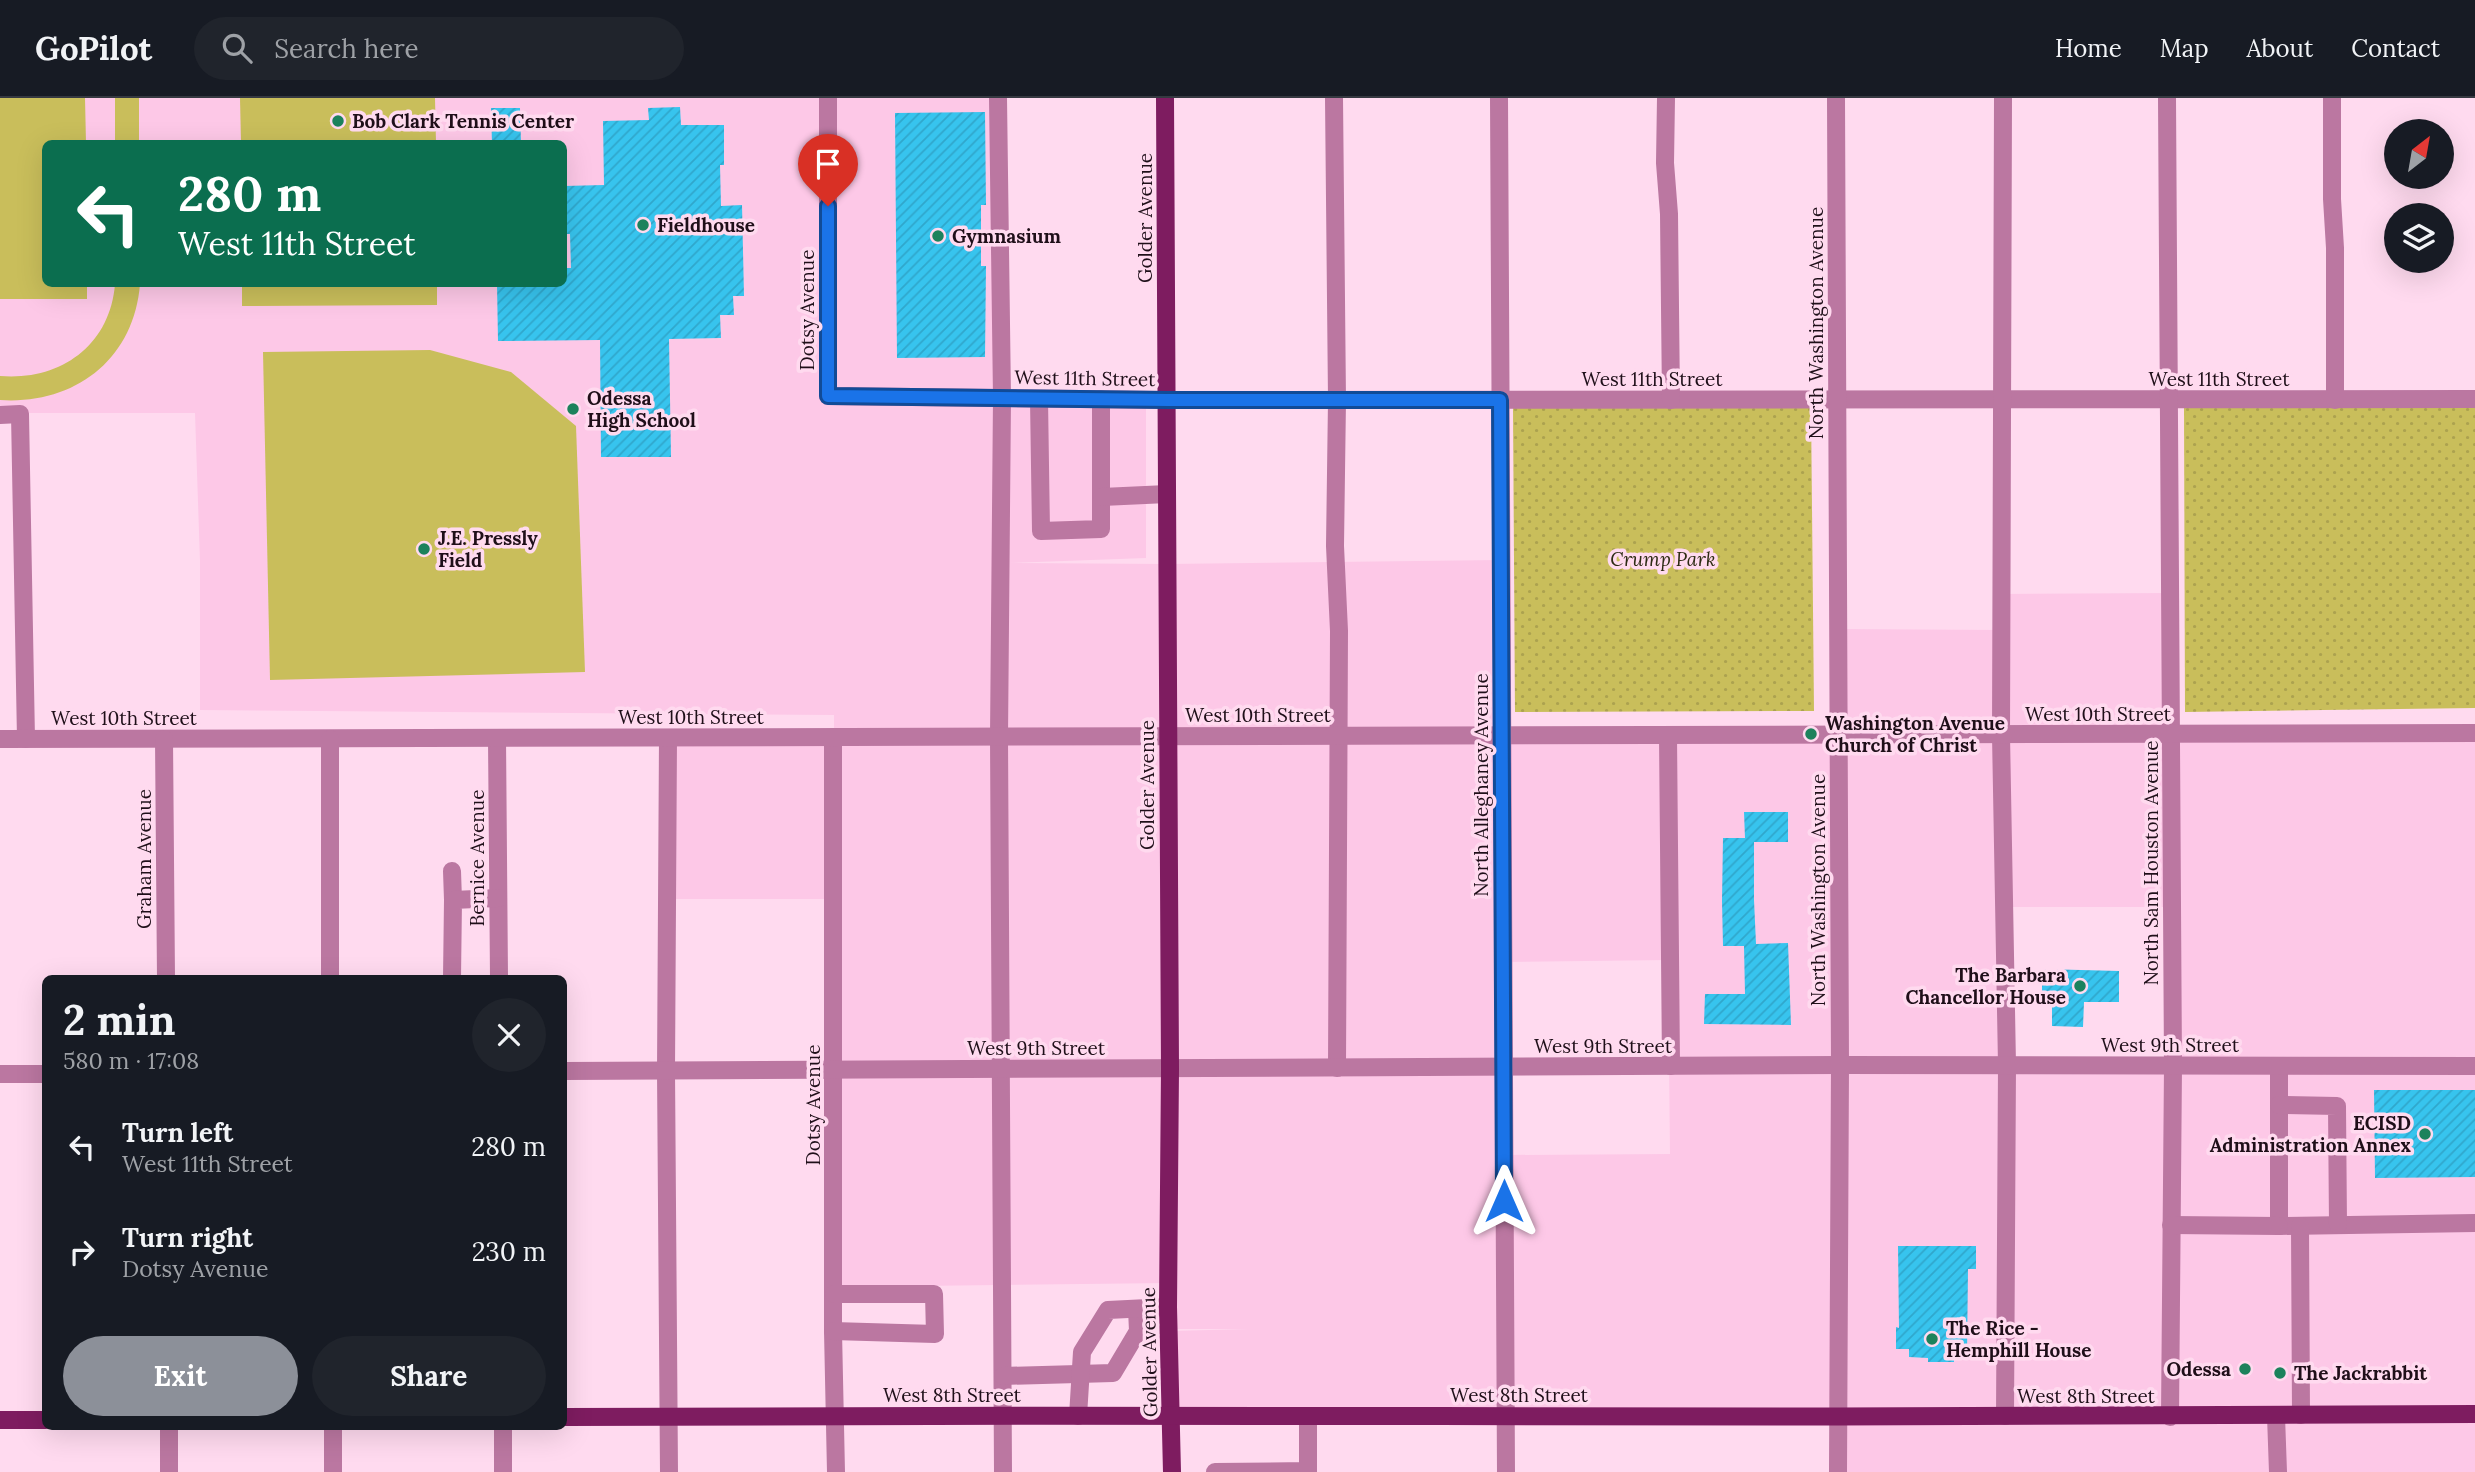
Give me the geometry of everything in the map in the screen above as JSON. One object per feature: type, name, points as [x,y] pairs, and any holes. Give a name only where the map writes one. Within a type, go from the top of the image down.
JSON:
[{"type":"main road","name":"Golder Avenue","points":[[1165,98],[1170,1069],[1168,1307],[1172,1472]]},
{"type":"main road","name":"West 8th Street","points":[[567,1417],[1171,1414],[2169,1417],[2475,1414]]},
{"type":"main road","points":[[0,1420],[42,1420]]},
{"type":"street","name":"Dotsy Avenue","points":[[828,98],[828,396]]},
{"type":"street","points":[[998,98],[1002,398],[999,737],[1003,1472]]},
{"type":"street","points":[[1334,98],[1337,400],[1335,546],[1339,631],[1337,1068]]},
{"type":"street","name":"North Alleghaney Avenue","points":[[1499,98],[1506,1472]]},
{"type":"street","points":[[1666,98],[1671,400]]},
{"type":"street","name":"North Washington Avenue","points":[[1836,98],[1840,1065],[1838,1472]]},
{"type":"street","points":[[2003,98],[2001,735],[2007,1065],[2005,1416]]},
{"type":"street","name":"North Sam Houston Avenue","points":[[2167,98],[2173,1066],[2169,1417]]},
{"type":"street","points":[[2332,98],[2335,400]]},
{"type":"street","name":"West 11th Street","points":[[828,396],[1167,400],[2475,399]]},
{"type":"street","points":[[1039,399],[1041,531],[1101,529],[1101,399]]},
{"type":"street","points":[[0,415],[20,414],[26,739]]},
{"type":"street","points":[[1102,497],[1167,494]]},
{"type":"street","name":"West 10th Street","points":[[0,739],[2475,733]]},
{"type":"street","points":[[1668,736],[1671,1066]]},
{"type":"street","name":"Dotsy Avenue","points":[[833,737],[836,1472]]},
{"type":"street","name":"Bernice Avenue","points":[[497,738],[499,975]]},
{"type":"street","points":[[668,738],[666,1071],[669,1472]]},
{"type":"street","name":"Graham Avenue","points":[[164,739],[166,975]]},
{"type":"street","points":[[330,739],[330,975]]},
{"type":"street","points":[[452,870],[452,975]]},
{"type":"street","points":[[453,900],[498,898]]},
{"type":"street","name":"West 9th Street","points":[[567,1071],[1840,1065],[2279,1066],[2471,1062]]},
{"type":"street","points":[[2279,1066],[2280,1226]]},
{"type":"street","points":[[0,1074],[42,1074]]},
{"type":"street","points":[[2279,1105],[2337,1106],[2337,1225]]},
{"type":"street","points":[[2171,1225],[2475,1223]]},
{"type":"street","points":[[2300,1226],[2301,1415]]},
{"type":"street","points":[[834,1294],[934,1294],[935,1334],[834,1331]]},
{"type":"street","points":[[1078,1416],[1082,1352],[1108,1310],[1168,1307]]},
{"type":"street","points":[[1003,1377],[1113,1373],[1138,1331],[1137,1309]]},
{"type":"street","points":[[1215,1472],[1308,1471],[1308,1416]]},
{"type":"street","points":[[2276,1416],[2278,1472]]},
{"type":"street","points":[[169,1430],[169,1472]]},
{"type":"street","points":[[333,1430],[333,1472]]},
{"type":"street","points":[[503,1430],[503,1472]]},
{"type":"shaded area","points":[[0,98],[994,98],[1002,399],[1146,406],[1146,558],[1010,563],[1501,560],[1502,736],[1838,735],[1838,629],[2000,630],[2001,594],[2172,593],[2173,734],[2475,734],[2475,1472],[1838,1472],[1837,1420],[1171,1421],[1171,1331],[1249,1329],[1171,1329],[1170,1283],[838,1287],[835,899],[664,899],[663,737],[834,737],[834,715],[200,710],[200,561],[195,413],[0,413]],"holes":[[[2004,907],[2173,907],[2173,1065],[2003,1065]],[[1668,960],[1670,1154],[1504,1155],[1503,962]]]},
{"type":"green space","points":[[0,98],[85,98],[86,140],[42,140],[42,287],[87,287],[87,299],[0,299]]},
{"type":"green space","points":[[115,98],[139,98],[139,140],[115,140]]},
{"type":"green space","name":"Bob Clark Tennis Center","points":[[240,98],[435,98],[436,140],[241,140]]},
{"type":"green space","points":[[114,287],[139,287],[135,311],[126,335],[113,355],[96,372],[75,386],[52,395],[27,400],[0,400],[0,376],[43,372],[78,355],[92,342],[111,306]]},
{"type":"green space","points":[[242,287],[437,287],[437,305],[242,306]]},
{"type":"green space","name":"J.E. Pressly Field","points":[[430,350],[511,372],[576,426],[585,672],[270,680],[263,352]]},
{"type":"green space","points":[[2475,404],[2475,708],[2185,712],[2184,406]]},
{"type":"green space","name":"Crump Park","points":[[1811,406],[1814,711],[1515,712],[1513,408]]},
{"type":"building","name":"Fieldhouse","points":[[680,107],[681,125],[724,125],[724,165],[720,165],[721,206],[742,205],[744,296],[733,296],[734,315],[720,315],[721,338],[669,339],[671,457],[601,457],[600,340],[498,341],[497,287],[567,287],[567,268],[571,268],[570,234],[567,234],[567,186],[604,185],[603,121],[649,120],[648,108]]},
{"type":"building","points":[[491,108],[520,108],[521,140],[492,140]]},
{"type":"building","name":"Gymnasium","points":[[985,112],[986,205],[981,205],[981,266],[986,266],[985,357],[897,358],[895,113]]},
{"type":"building","points":[[1744,812],[1788,812],[1788,842],[1754,842],[1754,900],[1756,944],[1788,943],[1791,1025],[1704,1024],[1705,994],[1745,994],[1744,946],[1723,946],[1722,901],[1723,838],[1745,838]]},
{"type":"building","name":"The Barbara Chancellor House","points":[[2042,969],[2119,971],[2119,1002],[2084,1002],[2083,1027],[2052,1026],[2052,1004],[2042,1004]]},
{"type":"building","name":"ECISD Administration Annex","points":[[2374,1090],[2475,1090],[2475,1177],[2375,1178]]},
{"type":"building","points":[[1898,1246],[1976,1246],[1976,1269],[1968,1269],[1967,1355],[1954,1355],[1954,1362],[1928,1362],[1928,1358],[1909,1357],[1909,1349],[1896,1349],[1896,1327],[1899,1328]]},
{"type":"place","name":"Bob Clark Tennis Center","points":[[338,121]]},
{"type":"place","name":"Fieldhouse","points":[[643,225]]},
{"type":"place","name":"Gymnasium","points":[[938,236]]},
{"type":"place","name":"Odessa High School","points":[[573,409]]},
{"type":"place","name":"J.E. Pressly Field","points":[[424,549]]},
{"type":"place","name":"Washington Avenue Church of Christ","points":[[1811,734]]},
{"type":"place","name":"The Barbara Chancellor House","points":[[2080,986]]},
{"type":"place","name":"ECISD Administration Annex","points":[[2425,1134]]},
{"type":"place","name":"The Rice - Hemphill House","points":[[1932,1339]]},
{"type":"place","name":"Odessa","points":[[2245,1369]]},
{"type":"place","name":"The Jackrabbit","points":[[2280,1373]]},
{"type":"route","points":[[828,206],[828,396],[1500,400],[1504,1201]]}]
